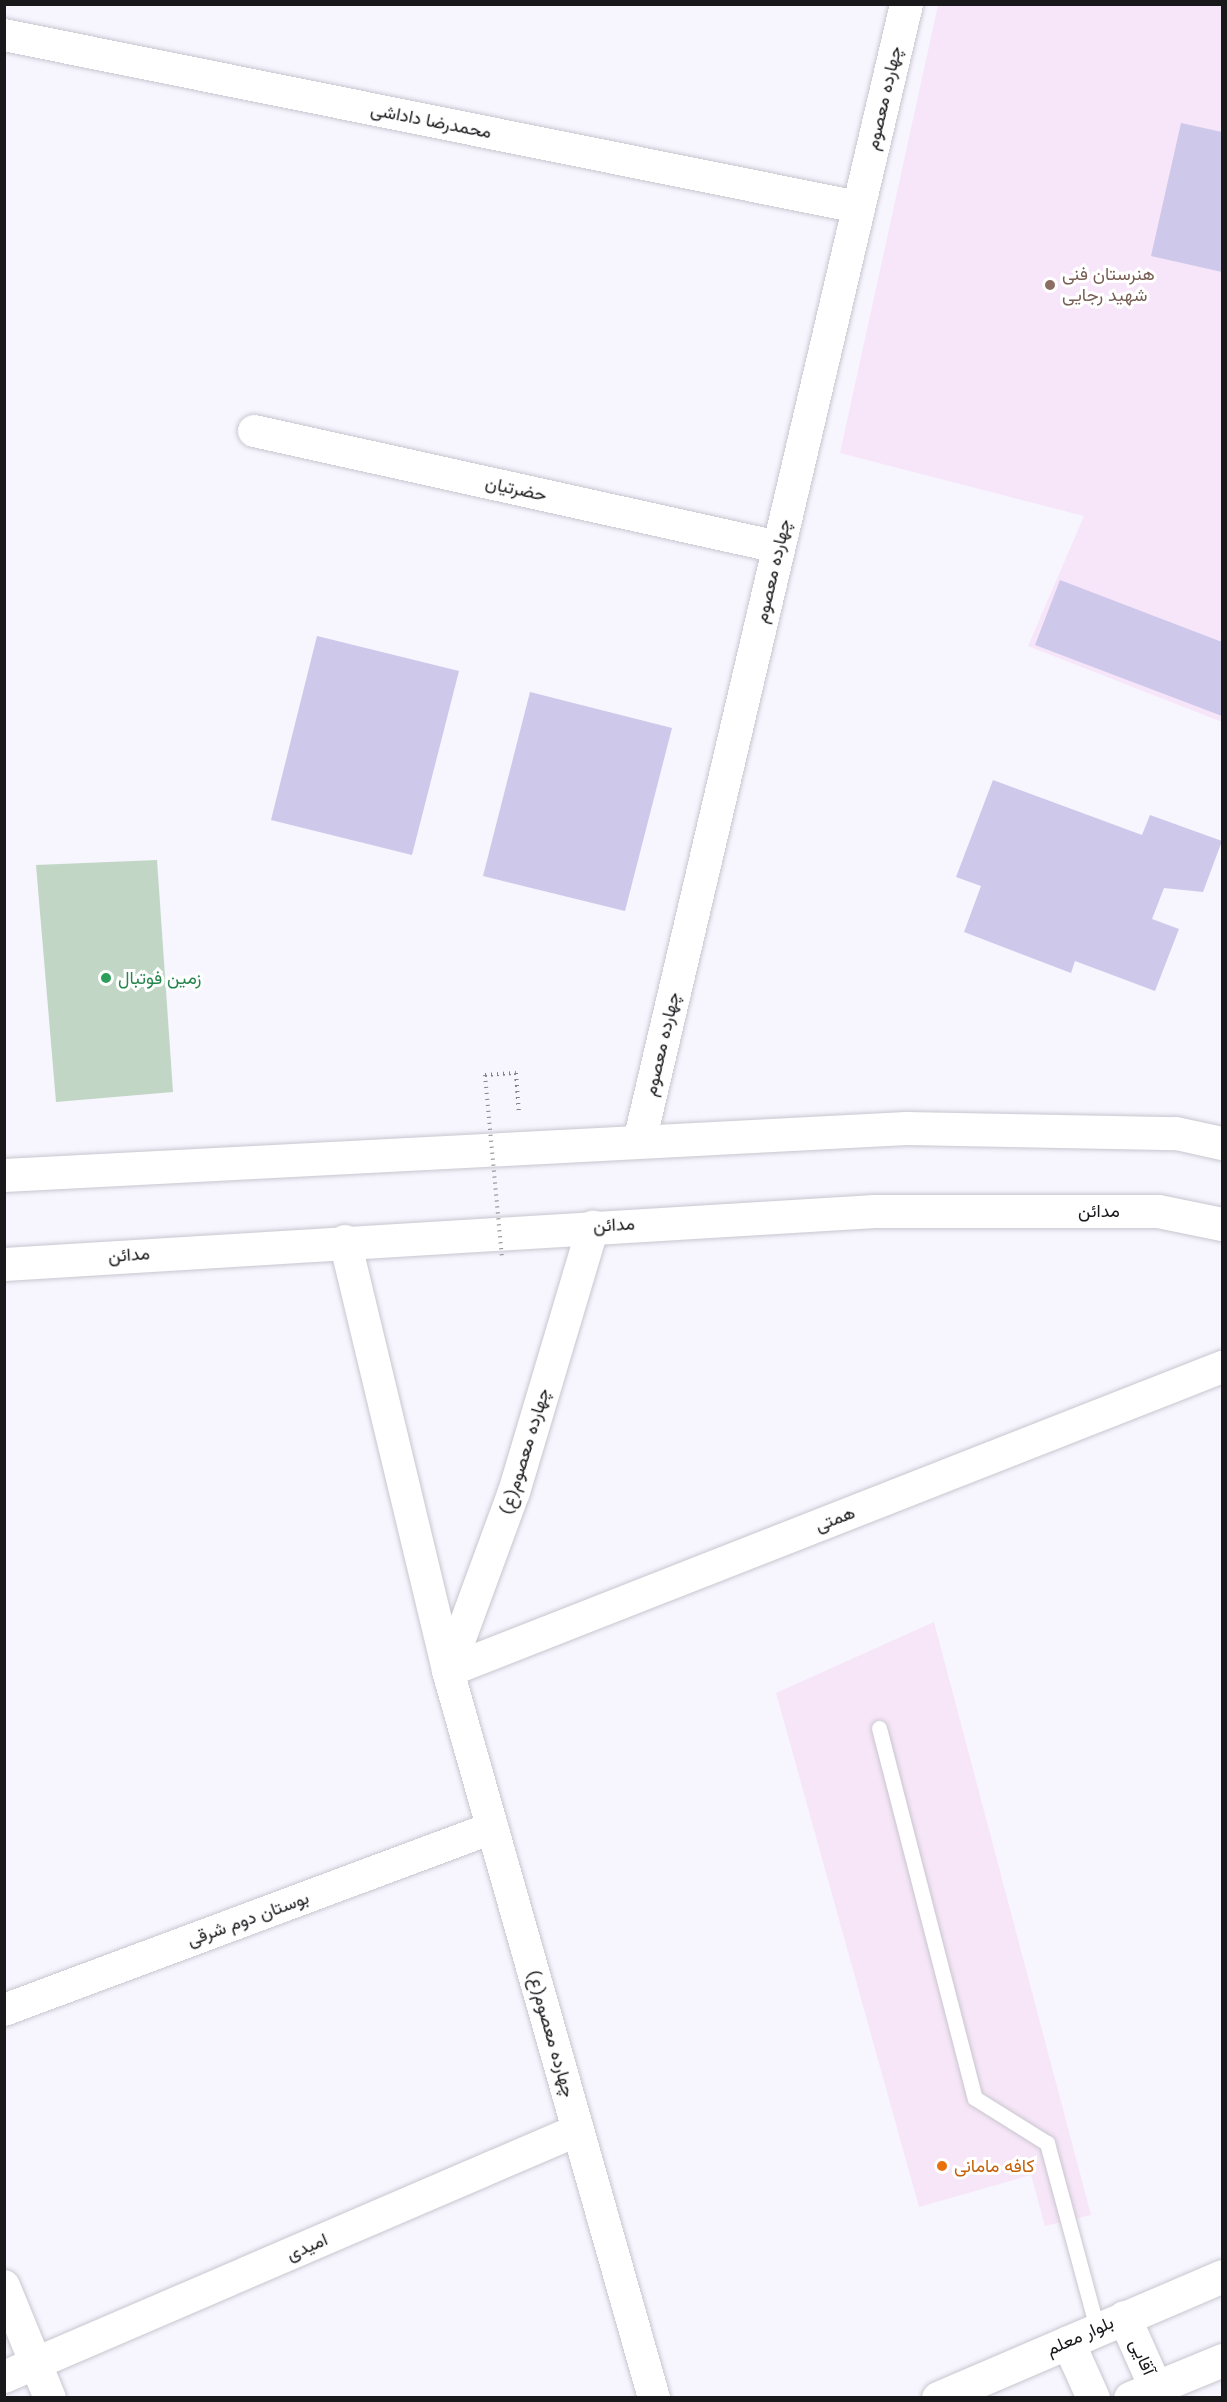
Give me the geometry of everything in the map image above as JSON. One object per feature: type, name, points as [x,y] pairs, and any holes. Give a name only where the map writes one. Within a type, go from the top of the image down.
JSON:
[{"type":"main road","name":"چهارده معصوم","points":[[640,1137],[906,4]]},
{"type":"main road","points":[[4,1175],[640,1137],[906,1128],[1176,1133],[1222,1143]]},
{"type":"main road","name":"مدائن","points":[[4,1264],[345,1241],[874,1211],[1158,1211],[1222,1224]]},
{"type":"main road","name":"بلوار معلم","points":[[938,2397],[1222,2276]]},
{"type":"main road","name":"آقایی","points":[[1111,2323],[1148,2394]]},
{"type":"main road","points":[[1068,2342],[1093,2397]]},
{"type":"main road","points":[[1148,2394],[1222,2360]]},
{"type":"street","name":"محمدرضا داداشی","points":[[4,35],[858,207]]},
{"type":"street","name":"حضرتیان","points":[[254,431],[778,547]]},
{"type":"street","name":"چهارده معصوم(ع)","points":[[448,1671],[514,1492],[593,1227]]},
{"type":"street","name":"چهارده معصوم(ع)","points":[[345,1241],[448,1671],[654,2397]]},
{"type":"street","name":"همتی","points":[[448,1671],[1222,1367]]},
{"type":"street","name":"بوستان دوم شرقی","points":[[4,2010],[492,1828]]},
{"type":"street","name":"امیدی","points":[[4,2377],[578,2130]]},
{"type":"street","points":[[4,2286],[50,2397]]},
{"type":"lane","points":[[879,1728],[975,2098],[1047,2143],[1111,2323]]},
{"type":"path","points":[[502,1258],[485,1075],[516,1073],[522,1144]]},
{"type":"shaded area","name":"هنرستان فنی شهید رجایی","points":[[938,5],[1222,5],[1222,722],[1028,646],[1084,516],[840,453]]},
{"type":"shaded area","points":[[934,1622],[1091,2215],[1045,2226],[1031,2175],[919,2207],[776,1693]]},
{"type":"green space","name":"زمین فوتبال","points":[[157,860],[173,1092],[56,1102],[36,865]]},
{"type":"building","points":[[1181,123],[1222,132],[1222,272],[1151,256]]},
{"type":"building","points":[[1060,580],[1222,642],[1222,716],[1035,645]]},
{"type":"building","points":[[317,636],[459,671],[412,855],[271,820]]},
{"type":"building","points":[[530,692],[672,728],[625,911],[483,876]]},
{"type":"building","points":[[993,780],[1142,835],[1150,815],[1222,841],[1203,892],[1164,888],[1152,919],[1179,929],[1155,991],[1075,961],[1071,973],[964,932],[981,886],[956,877]]},
{"type":"place","name":"هنرستان فنی شهید رجایی","points":[[1050,285]]},
{"type":"place","name":"زمین فوتبال","points":[[106,978]]},
{"type":"place","name":"کافه مامانی","points":[[942,2166]]}]
